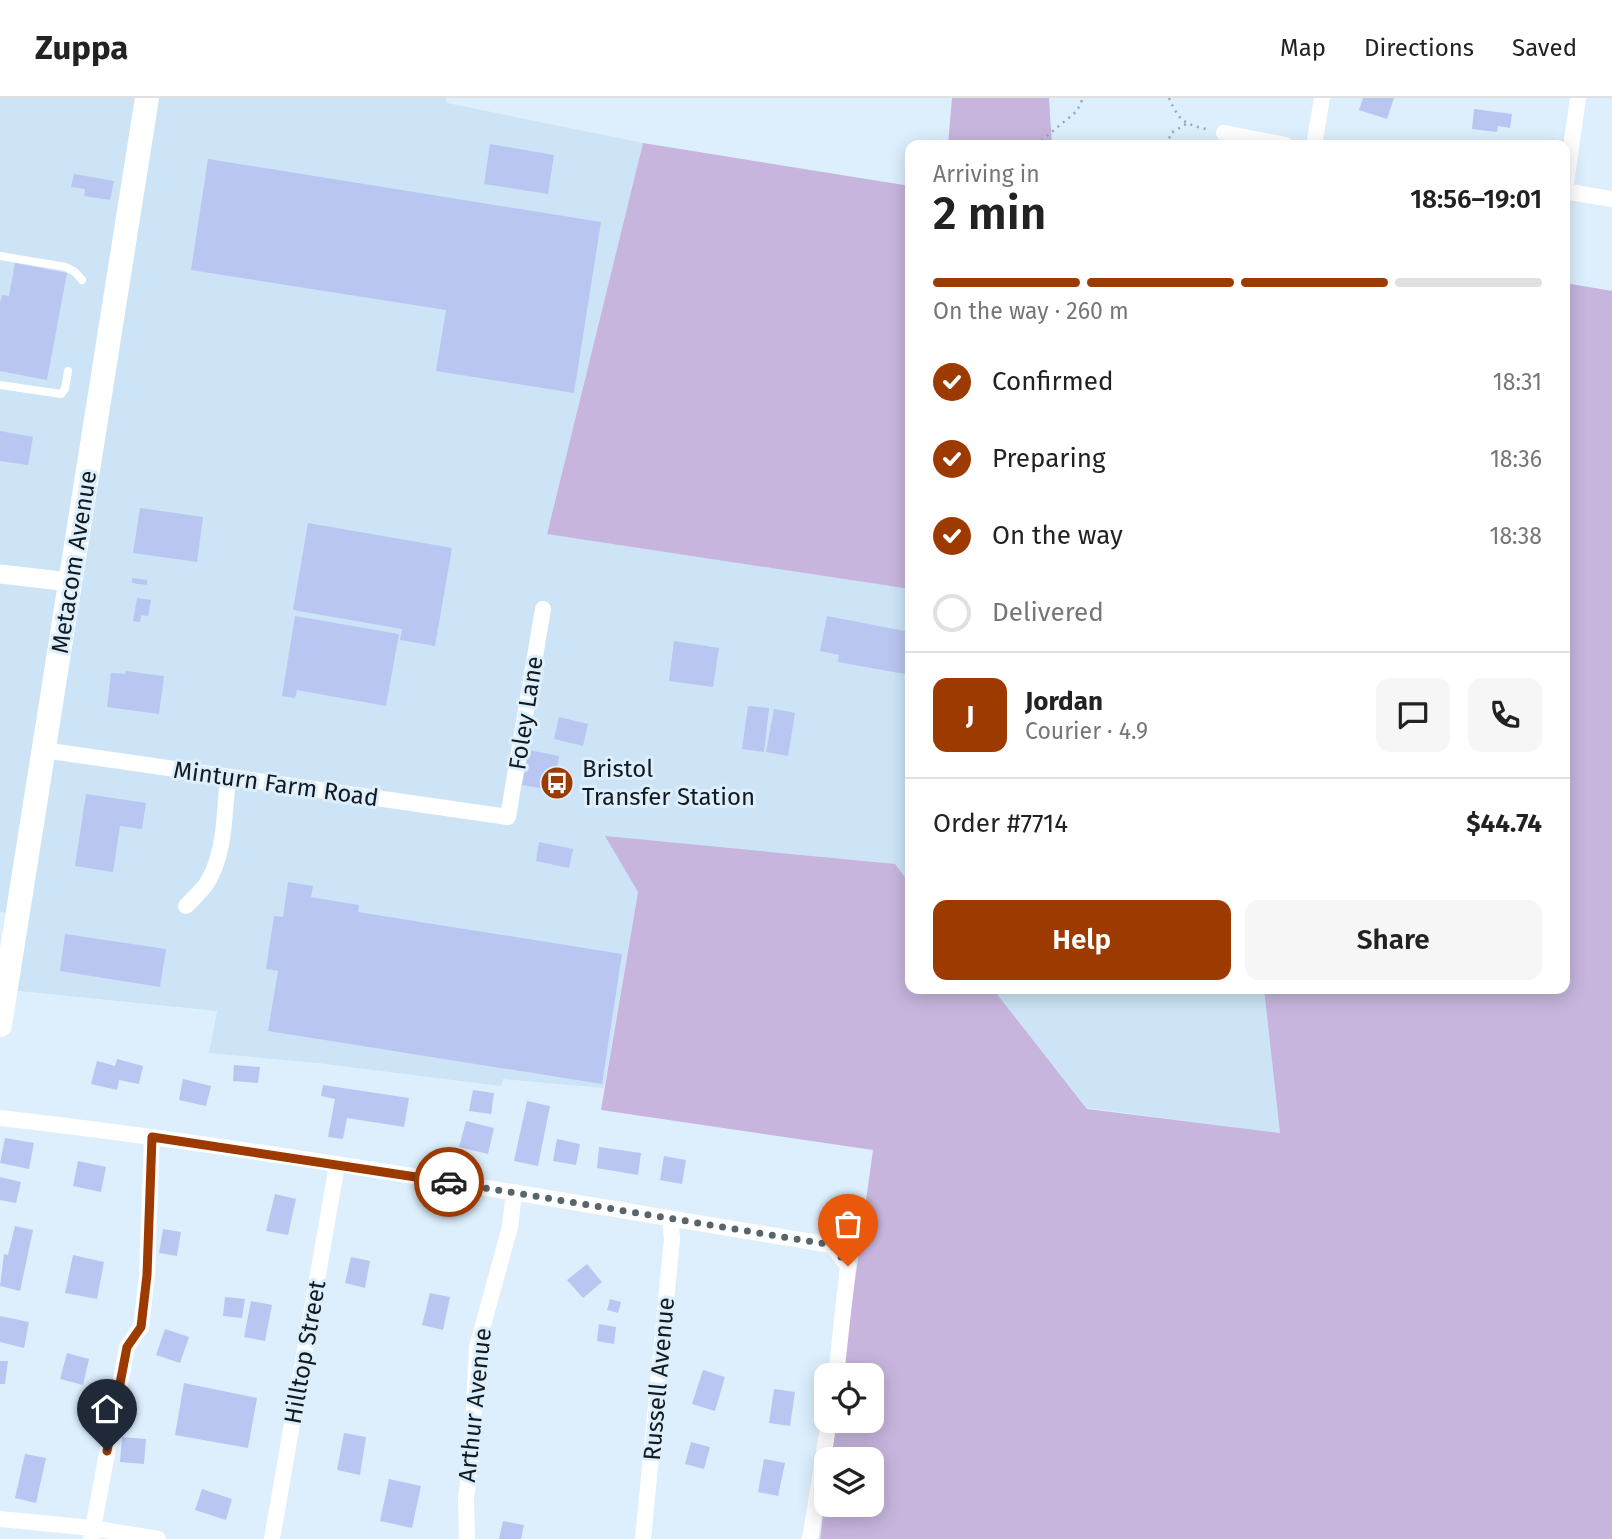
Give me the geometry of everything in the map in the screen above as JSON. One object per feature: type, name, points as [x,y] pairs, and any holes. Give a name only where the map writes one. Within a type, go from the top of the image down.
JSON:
[{"type":"main road","name":"Metacom Avenue","points":[[0,1025],[147,98]]},
{"type":"street","points":[[1315,140],[1322,98]]},
{"type":"street","points":[[1570,155],[1578,98]]},
{"type":"street","points":[[1224,134],[1258,140]]},
{"type":"street","points":[[1570,192],[1612,199]]},
{"type":"street","points":[[0,574],[70,582]]},
{"type":"street","name":"Foley Lane","points":[[508,817],[543,609]]},
{"type":"street","name":"Minturn Farm Road","points":[[43,750],[508,817]]},
{"type":"street","points":[[186,906],[205,885],[216,859],[222,833],[228,778]]},
{"type":"street","points":[[0,1118],[152,1137],[514,1192],[832,1245],[848,1266],[837,1363]]},
{"type":"street","points":[[91,1534],[127,1347],[141,1327],[147,1275],[152,1137]]},
{"type":"street","name":"Hilltop Street","points":[[272,1539],[337,1165]]},
{"type":"street","name":"Arthur Avenue","points":[[467,1539],[466,1499],[472,1448],[477,1347],[510,1227],[514,1192]]},
{"type":"street","name":"Russell Avenue","points":[[643,1539],[671,1239],[670,1219]]},
{"type":"street","points":[[810,1539],[827,1433]]},
{"type":"street","points":[[0,1519],[91,1534],[158,1539]]},
{"type":"lane","points":[[0,256],[66,267],[82,280]]},
{"type":"lane","points":[[0,385],[61,394],[65,389],[68,371]]},
{"type":"path","points":[[1042,140],[1077,111],[1083,98]]},
{"type":"path","points":[[1170,98],[1175,111],[1186,124],[1224,134]]},
{"type":"path","points":[[1169,140],[1171,133],[1186,124]]},
{"type":"shaded area","points":[[0,98],[445,98],[447,103],[643,143],[547,533],[905,588],[905,878],[894,864],[606,837],[638,892],[604,1088],[503,1079],[501,1086],[318,1063],[209,1053],[217,1011],[0,989],[6,913],[0,912]]},
{"type":"shaded area","points":[[952,98],[1049,98],[1052,140],[948,140]]},
{"type":"shaded area","points":[[643,143],[905,185],[905,588],[547,534]]},
{"type":"shaded area","points":[[1570,284],[1612,291],[1612,1539],[820,1539],[823,1517],[884,1517],[884,1447],[833,1447],[834,1433],[884,1433],[884,1363],[844,1363],[873,1150],[601,1110],[638,892],[605,836],[895,864],[905,877],[905,994],[997,994],[1087,1109],[1280,1133],[1265,994],[1570,994]]},
{"type":"shaded area","points":[[997,994],[1265,994],[1280,1133],[1087,1108]]},
{"type":"building","points":[[1363,98],[1394,98],[1387,119],[1359,110]]},
{"type":"building","points":[[1474,109],[1512,114],[1510,128],[1498,126],[1497,132],[1472,129]]},
{"type":"building","points":[[490,144],[554,155],[548,194],[484,184]]},
{"type":"building","points":[[208,159],[601,222],[574,393],[436,371],[446,310],[191,270]]},
{"type":"building","points":[[74,174],[114,181],[110,200],[84,196],[85,189],[71,187]]},
{"type":"building","points":[[15,263],[67,273],[47,380],[0,371],[0,303],[2,295],[9,296]]},
{"type":"building","points":[[0,431],[33,437],[28,465],[0,461]]},
{"type":"building","points":[[140,508],[203,517],[197,562],[133,553]]},
{"type":"building","points":[[308,523],[452,548],[435,646],[400,640],[402,629],[293,610]]},
{"type":"building","points":[[132,578],[147,580],[147,585],[132,583]]},
{"type":"building","points":[[137,598],[151,600],[148,616],[141,615],[140,622],[133,621]]},
{"type":"building","points":[[295,616],[399,634],[386,706],[297,690],[295,698],[282,696]]},
{"type":"building","points":[[827,616],[905,631],[905,674],[838,662],[839,655],[820,651]]},
{"type":"building","points":[[674,641],[719,648],[713,687],[669,681]]},
{"type":"building","points":[[126,671],[164,676],[159,714],[107,707],[111,673],[125,674]]},
{"type":"building","points":[[748,706],[769,708],[764,752],[742,749]]},
{"type":"building","points":[[774,709],[795,713],[788,756],[766,752]]},
{"type":"building","points":[[559,717],[588,724],[583,746],[554,739]]},
{"type":"building","points":[[529,750],[559,756],[557,769],[571,771],[567,793],[522,785]]},
{"type":"building","points":[[86,794],[146,803],[142,829],[120,826],[113,872],[75,866]]},
{"type":"building","points":[[539,842],[573,849],[569,868],[536,861]]},
{"type":"building","points":[[288,882],[313,886],[311,897],[359,905],[358,912],[622,954],[602,1084],[268,1031],[278,971],[266,969],[274,916],[283,917]]},
{"type":"building","points":[[65,934],[166,949],[160,987],[60,971]]},
{"type":"building","points":[[117,1059],[143,1066],[139,1084],[119,1080],[117,1090],[91,1084],[97,1061],[115,1066]]},
{"type":"building","points":[[234,1065],[260,1067],[258,1083],[233,1081]]},
{"type":"building","points":[[183,1079],[211,1086],[206,1106],[179,1100]]},
{"type":"building","points":[[323,1085],[409,1098],[404,1127],[347,1118],[343,1139],[328,1137],[335,1099],[321,1096]]},
{"type":"building","points":[[473,1090],[494,1093],[491,1114],[469,1111]]},
{"type":"building","points":[[527,1101],[550,1106],[538,1166],[514,1161]]},
{"type":"building","points":[[466,1121],[494,1128],[488,1154],[459,1147]]},
{"type":"building","points":[[5,1138],[34,1143],[29,1169],[0,1163]]},
{"type":"building","points":[[557,1139],[580,1144],[576,1165],[553,1161]]},
{"type":"building","points":[[599,1147],[641,1153],[638,1175],[597,1168]]},
{"type":"building","points":[[664,1156],[686,1160],[682,1184],[660,1180]]},
{"type":"building","points":[[78,1161],[106,1167],[101,1192],[73,1186]]},
{"type":"building","points":[[0,1177],[21,1182],[16,1203],[0,1200]]},
{"type":"building","points":[[275,1194],[296,1199],[288,1235],[266,1231]]},
{"type":"building","points":[[15,1226],[33,1230],[20,1291],[0,1286],[4,1254],[8,1255]]},
{"type":"building","points":[[163,1229],[181,1232],[177,1256],[159,1253]]},
{"type":"building","points":[[73,1255],[104,1262],[97,1299],[65,1293]]},
{"type":"building","points":[[351,1257],[370,1261],[365,1288],[345,1283]]},
{"type":"building","points":[[587,1264],[602,1282],[583,1298],[567,1280]]},
{"type":"building","points":[[430,1293],[450,1297],[443,1330],[422,1325]]},
{"type":"building","points":[[225,1297],[245,1299],[242,1318],[223,1316]]},
{"type":"building","points":[[610,1299],[621,1302],[618,1313],[607,1310]]},
{"type":"building","points":[[251,1301],[272,1305],[265,1341],[244,1337]]},
{"type":"building","points":[[0,1316],[29,1322],[24,1348],[0,1342]]},
{"type":"building","points":[[599,1324],[616,1327],[614,1344],[597,1341]]},
{"type":"building","points":[[165,1329],[189,1337],[180,1363],[156,1355]]},
{"type":"building","points":[[67,1353],[89,1359],[83,1385],[60,1379]]},
{"type":"building","points":[[0,1361],[8,1361],[5,1384],[0,1384]]},
{"type":"building","points":[[703,1370],[725,1377],[715,1411],[692,1404]]},
{"type":"building","points":[[184,1383],[257,1398],[248,1448],[175,1435]]},
{"type":"building","points":[[774,1389],[795,1392],[790,1426],[769,1423]]},
{"type":"building","points":[[344,1433],[366,1437],[360,1475],[337,1470]]},
{"type":"building","points":[[122,1437],[146,1439],[144,1464],[120,1462]]},
{"type":"building","points":[[691,1442],[710,1447],[704,1469],[685,1464]]},
{"type":"building","points":[[25,1454],[46,1458],[36,1503],[15,1498]]},
{"type":"building","points":[[764,1459],[785,1463],[778,1496],[758,1492]]},
{"type":"building","points":[[389,1479],[421,1486],[412,1528],[380,1521]]},
{"type":"building","points":[[202,1489],[232,1499],[226,1520],[195,1510]]},
{"type":"building","points":[[503,1521],[524,1525],[521,1539],[499,1539]]},
{"type":"way so far","points":[[449,1182],[832,1245],[848,1266]]},
{"type":"place","name":"Bristol Transfer Station","points":[[557,783]]},
{"type":"route","points":[[107,1451],[127,1347],[141,1327],[147,1275],[152,1137],[449,1182]]}]
